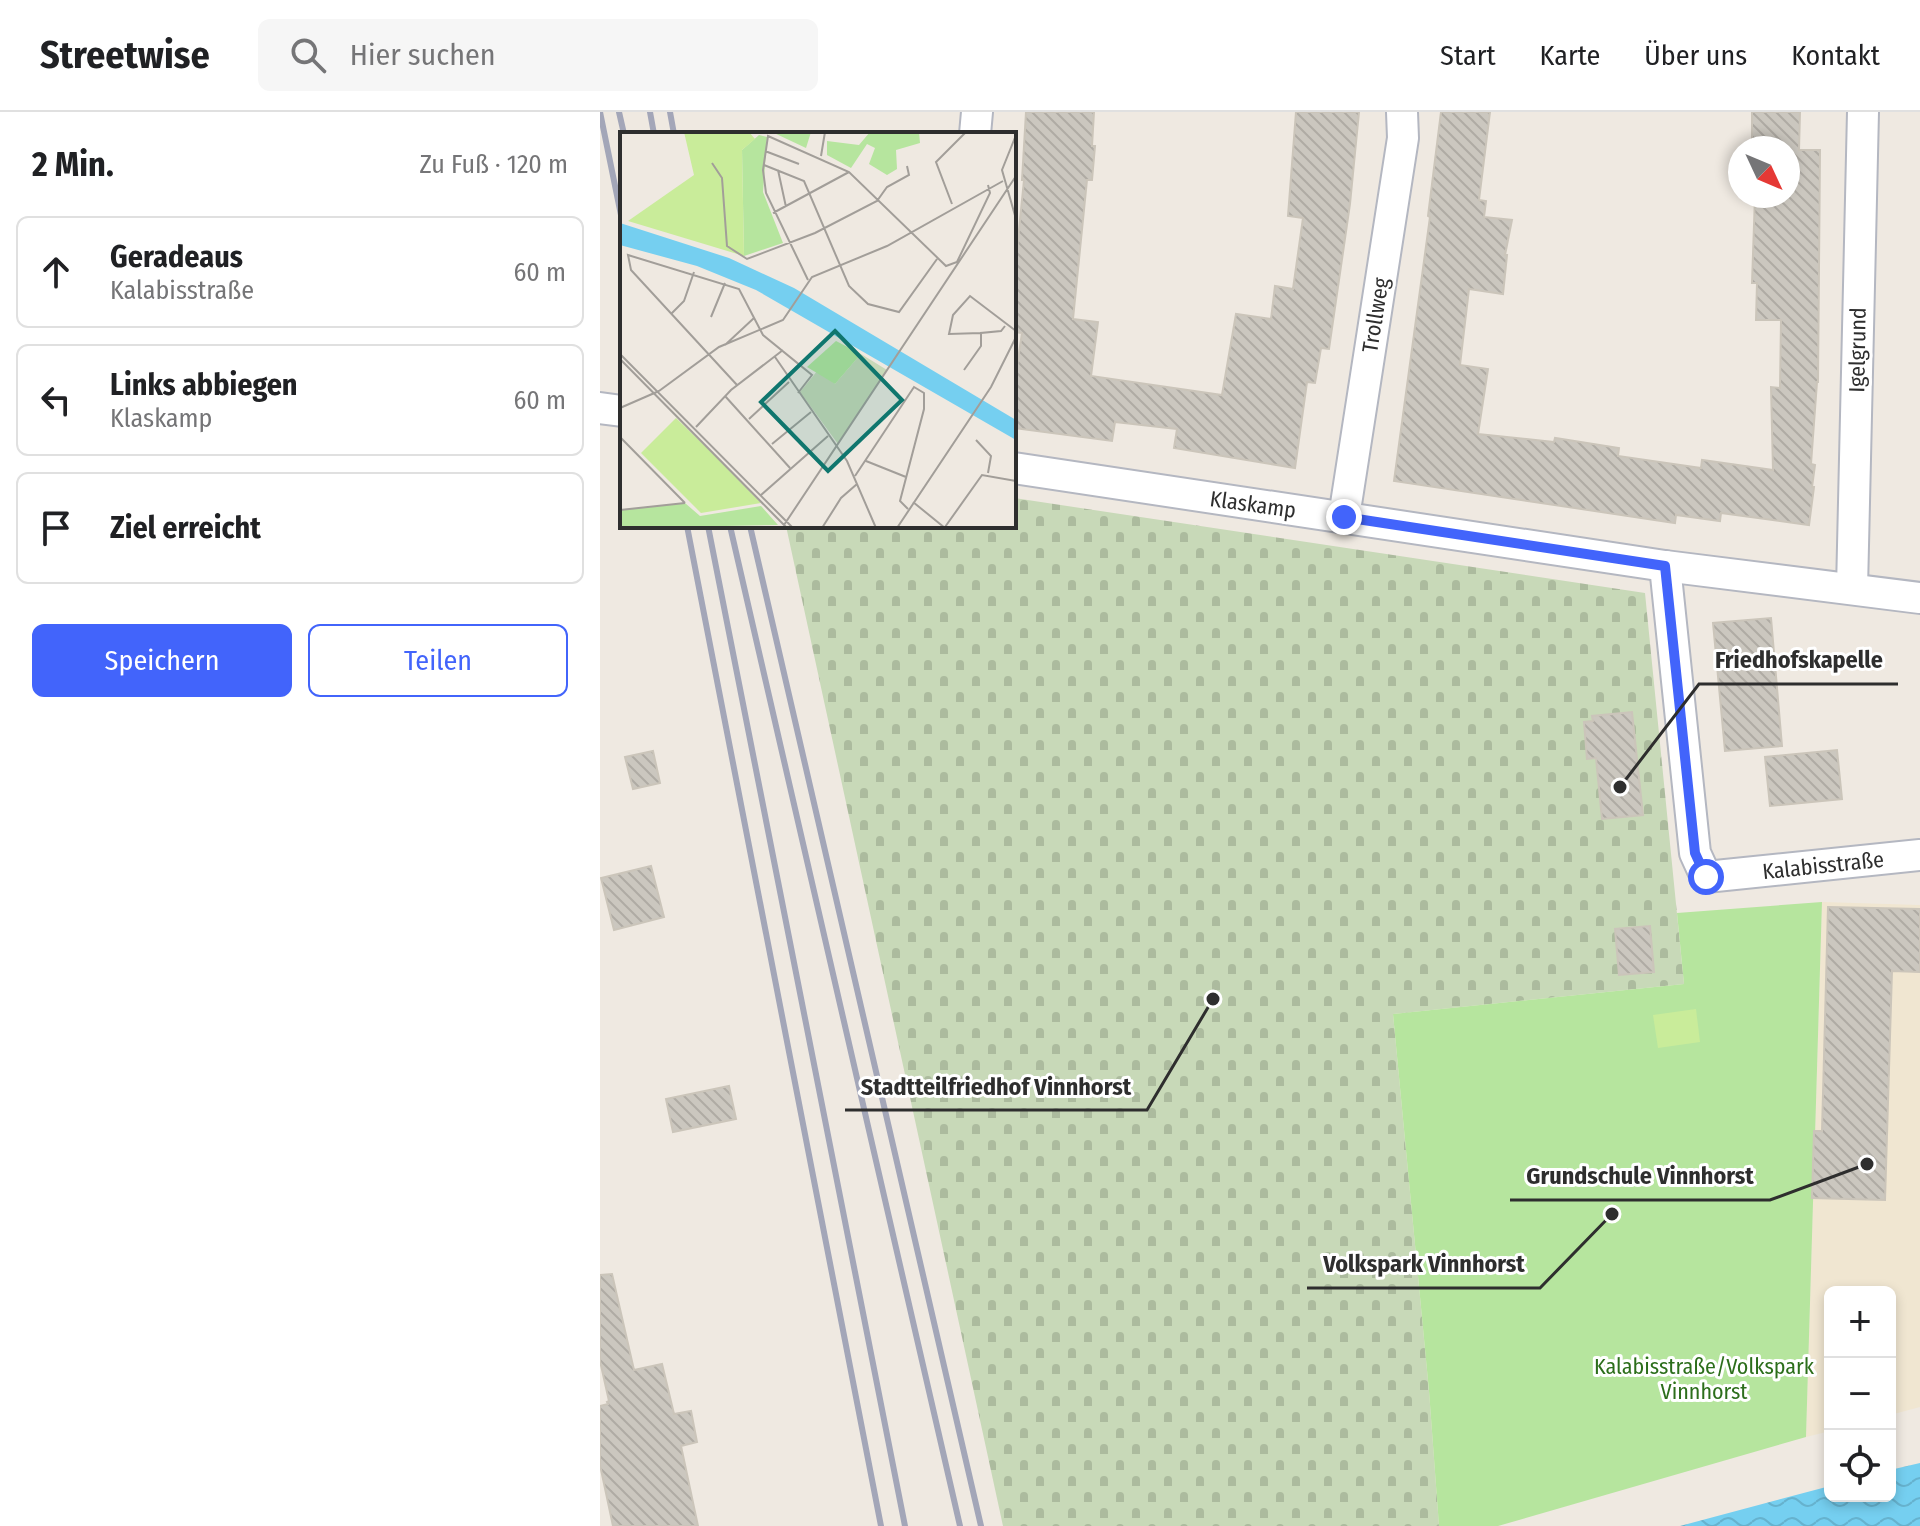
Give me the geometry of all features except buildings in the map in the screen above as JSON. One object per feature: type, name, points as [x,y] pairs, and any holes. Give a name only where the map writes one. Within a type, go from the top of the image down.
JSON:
[{"type":"street","points":[[975,132],[977,112]]},
{"type":"street","name":"Trollweg","points":[[1344,517],[1403,138],[1402,112]]},
{"type":"street","name":"Igelgrund","points":[[1852,589],[1863,112]]},
{"type":"street","points":[[600,408],[620,411]]},
{"type":"street","name":"Klaskamp","points":[[1016,468],[1665,566],[1920,598]]},
{"type":"street","name":"Kalabisstraße","points":[[1665,566],[1695,853],[1706,877],[1920,855]]},
{"type":"shaded area","points":[[1822,902],[1920,905],[1920,1407],[1896,1413],[1896,1286],[1824,1286],[1824,1432],[1806,1437]]},
{"type":"green space","points":[[1016,498],[1645,593],[1684,984],[1393,1014],[1439,1526],[1003,1526],[786,528],[1016,528]]},
{"type":"green space","name":"Kalabisstraße/Volkspark Vinnhorst","points":[[1822,902],[1806,1437],[1498,1526],[1439,1526],[1393,1014],[1684,984],[1677,913]]},
{"type":"green space","points":[[1696,1009],[1700,1042],[1658,1048],[1653,1015]]},
{"type":"water","points":[[1920,1463],[1920,1526],[1680,1526],[1824,1488],[1824,1502],[1896,1502],[1896,1469]]},
{"type":"railway","points":[[600,112],[620,210]]},
{"type":"railway","points":[[619,112],[624,132]]},
{"type":"railway","points":[[650,112],[654,132]]},
{"type":"railway","points":[[670,112],[674,132]]},
{"type":"railway","points":[[687,528],[881,1526]]},
{"type":"railway","points":[[708,528],[905,1526]]},
{"type":"railway","points":[[730,528],[960,1526]]},
{"type":"railway","points":[[750,528],[981,1526]]},
{"type":"place","name":"Friedhofskapelle","points":[[1620,787]]},
{"type":"place","name":"Stadtteilfriedhof Vinnhorst","points":[[1213,999]]},
{"type":"place","name":"Grundschule Vinnhorst","points":[[1867,1164]]},
{"type":"place","name":"Volkspark Vinnhorst","points":[[1612,1214]]},
{"type":"route","points":[[1344,517],[1665,566],[1695,853],[1706,877]]}]
